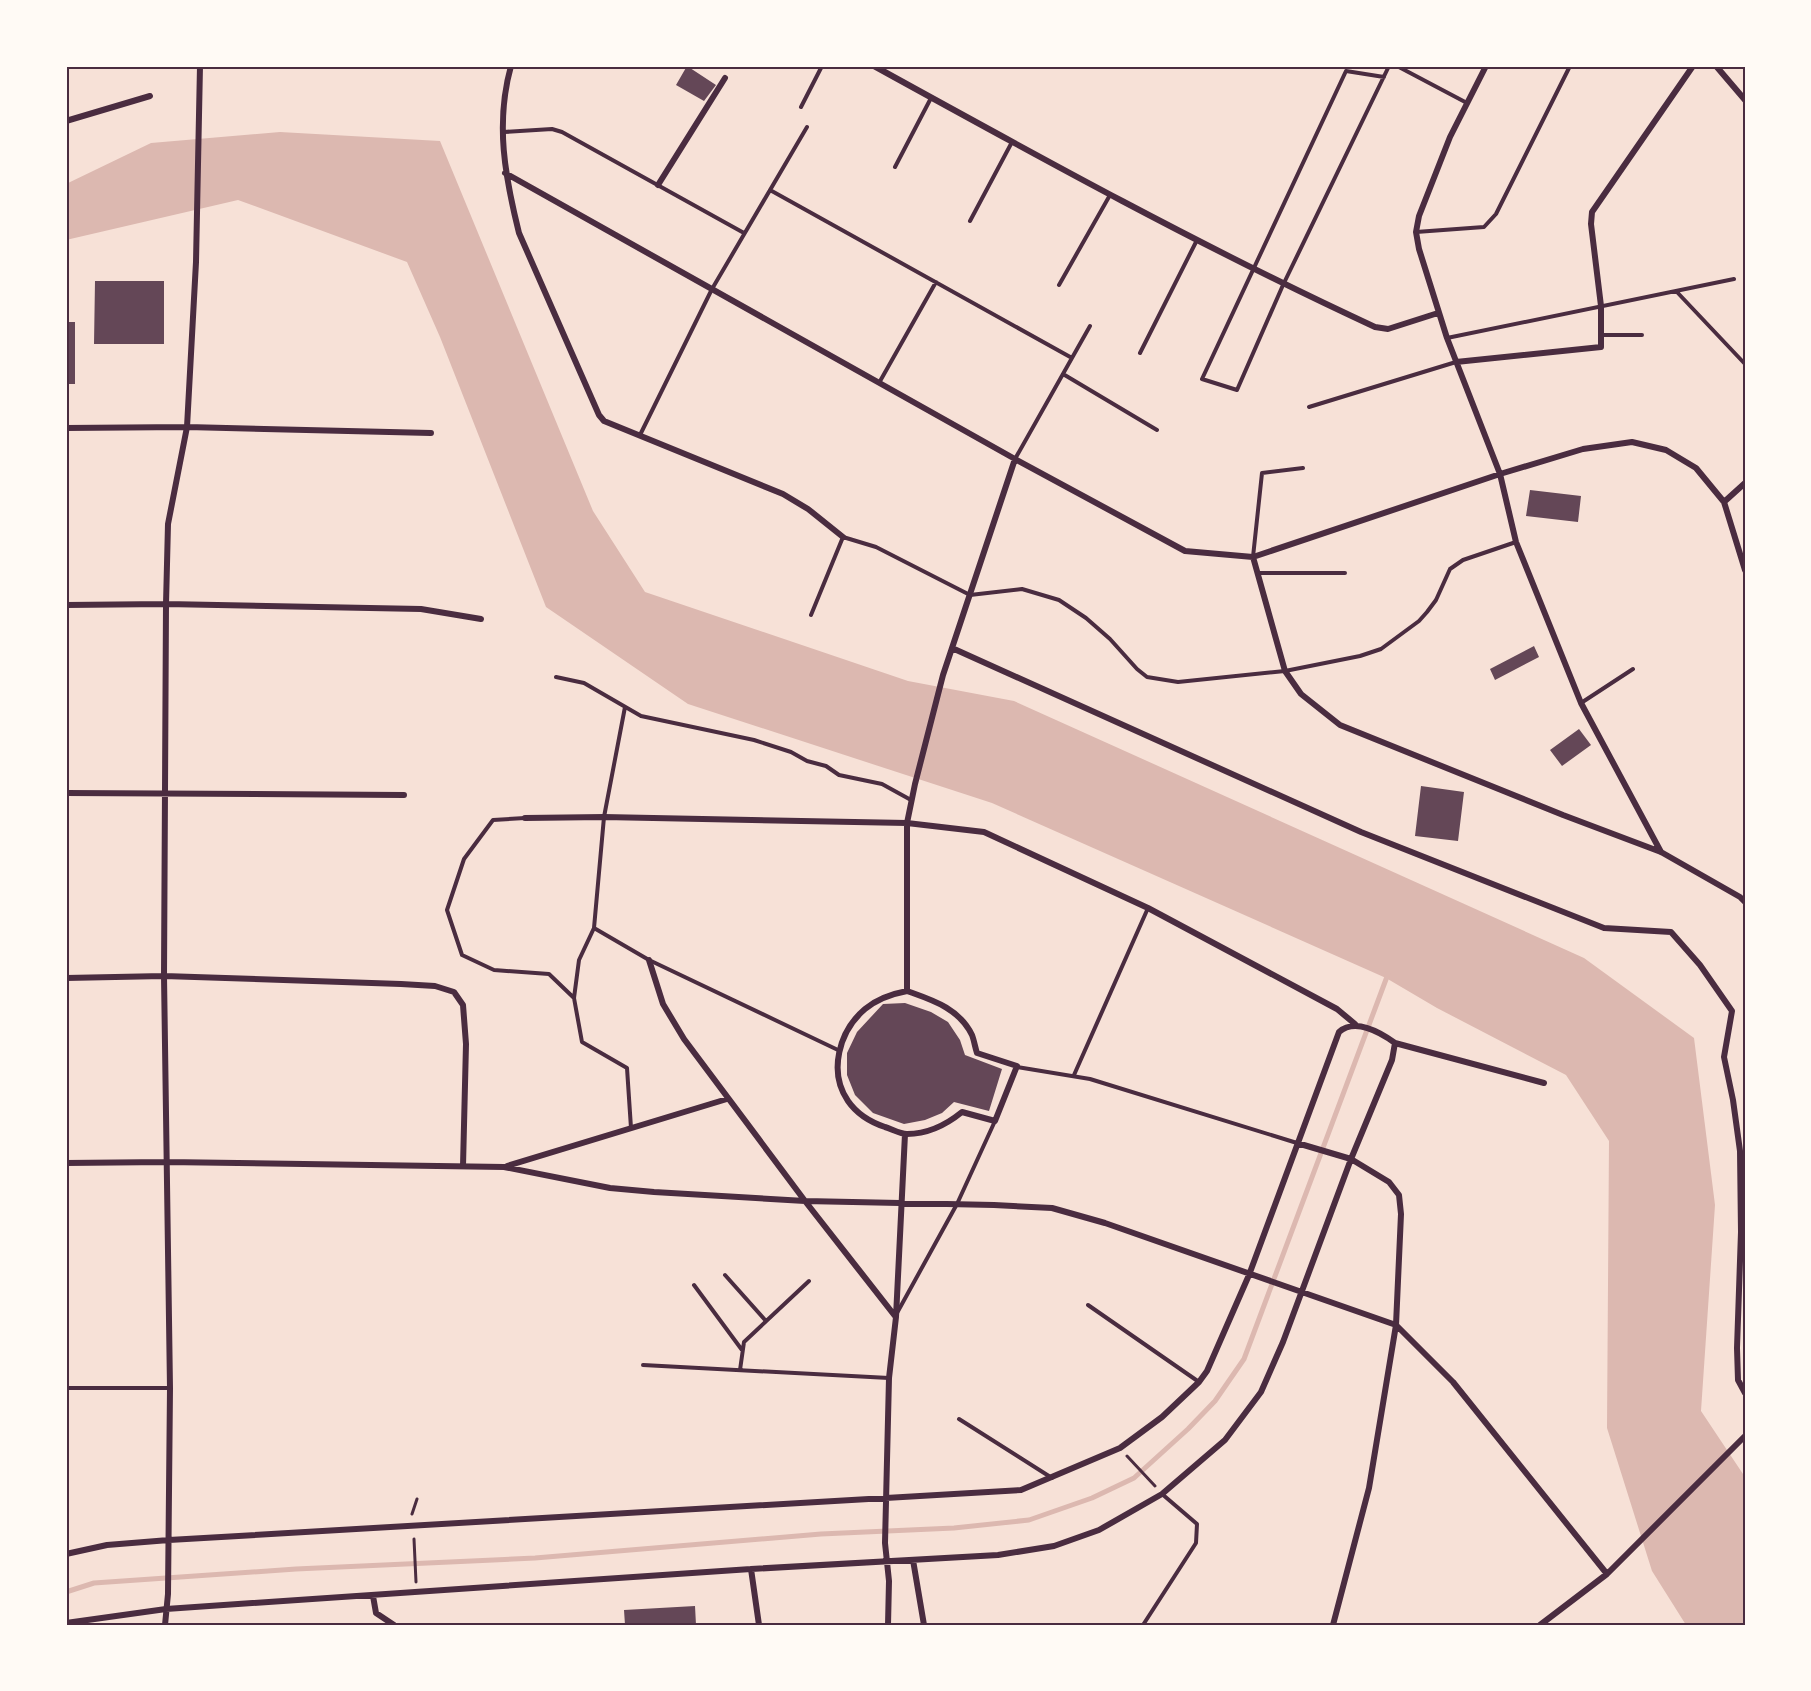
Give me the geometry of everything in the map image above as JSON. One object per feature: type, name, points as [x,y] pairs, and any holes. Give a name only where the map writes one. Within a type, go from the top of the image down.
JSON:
[{"type":"street","points":[[165,1625],[168,1594],[170,1388],[164,976],[165,604],[168,524],[187,427],[196,262],[200,66]]},
{"type":"street","points":[[511,66],[503,102],[505,173],[519,232],[599,416],[604,421],[639,436],[783,494],[808,509],[843,537]]},
{"type":"street","points":[[874,66],[1110,195],[1283,285],[1375,327],[1388,329],[1438,313]]},
{"type":"street","points":[[1486,66],[1450,137],[1419,216],[1416,232],[1419,249],[1446,338],[1500,474],[1516,542],[1581,703],[1661,852]]},
{"type":"street","points":[[1456,362],[1601,347],[1601,306],[1591,224],[1592,212],[1693,66]]},
{"type":"street","points":[[1716,66],[1745,100]]},
{"type":"street","points":[[658,185],[725,78]]},
{"type":"street","points":[[66,121],[150,96]]},
{"type":"street","points":[[505,173],[1015,459],[1185,551],[1253,557],[1500,474],[1583,449],[1632,442],[1666,450],[1696,468],[1724,502],[1745,570]]},
{"type":"street","points":[[66,428],[187,427],[431,433]]},
{"type":"street","points":[[907,991],[907,823],[943,675],[1015,459]]},
{"type":"street","points":[[1724,502],[1745,483]]},
{"type":"street","points":[[1253,557],[1285,671],[1301,694],[1340,725],[1661,852],[1745,902]]},
{"type":"street","points":[[66,605],[165,604],[421,609],[481,619]]},
{"type":"street","points":[[952,648],[1361,832],[1604,928],[1671,932],[1700,965],[1732,1011],[1724,1057],[1740,1151],[1741,1232],[1737,1348],[1738,1380],[1745,1393]]},
{"type":"street","points":[[66,793],[404,795]]},
{"type":"street","points":[[525,818],[603,817],[907,823],[984,832],[1148,909],[1337,1010],[1355,1025],[1387,1037],[1395,1043],[1544,1083]]},
{"type":"street","points":[[650,960],[663,1004],[684,1039],[804,1201],[896,1317]]},
{"type":"street","points":[[66,978],[164,976],[401,984],[435,986],[454,992],[463,1005],[466,1044],[463,1166]]},
{"type":"street","points":[[907,991],[938,1002],[957,1014],[972,1035],[977,1053],[1017,1066],[995,1121],[962,1112],[950,1122],[930,1130],[905,1134],[869,1121],[847,1100],[838,1076],[838,1050],[850,1026],[864,1009],[886,996],[907,991]]},
{"type":"street","points":[[66,1554],[107,1545],[169,1540],[1021,1490],[1052,1478],[1120,1448],[1162,1417],[1199,1382],[1207,1371],[1249,1275],[1339,1032],[1345,1026],[1355,1025]]},
{"type":"street","points":[[66,1623],[166,1609],[751,1569],[998,1555],[1054,1546],[1099,1530],[1162,1494],[1225,1440],[1261,1392],[1303,1292],[1351,1159],[1392,1060],[1395,1043]]},
{"type":"street","points":[[504,1167],[727,1099]]},
{"type":"street","points":[[888,1625],[889,1581],[885,1518],[889,1378],[896,1317],[905,1134]]},
{"type":"street","points":[[1297,1143],[1351,1159],[1389,1182],[1399,1195],[1401,1214],[1396,1325],[1370,1488],[1333,1625]]},
{"type":"street","points":[[66,1163],[166,1162],[504,1167],[610,1188],[804,1201],[1052,1208],[1105,1223],[1396,1325],[1453,1382],[1607,1574]]},
{"type":"street","points":[[1540,1625],[1607,1574],[1745,1437]]},
{"type":"street","points":[[913,1560],[924,1625]]},
{"type":"street","points":[[751,1569],[759,1625]]},
{"type":"street","points":[[373,1596],[376,1613],[394,1625]]},
{"type":"lane","points":[[801,107],[822,66]]},
{"type":"lane","points":[[1384,76],[1346,71],[1202,379],[1237,390],[1283,285],[1389,66]]},
{"type":"lane","points":[[1397,66],[1467,103]]},
{"type":"lane","points":[[1416,232],[1484,227],[1496,214],[1570,66]]},
{"type":"lane","points":[[895,167],[932,98]]},
{"type":"lane","points":[[639,436],[712,289],[807,127]]},
{"type":"lane","points":[[504,132],[552,129],[562,132],[744,233]]},
{"type":"lane","points":[[970,221],[1012,142]]},
{"type":"lane","points":[[770,190],[1072,358]]},
{"type":"lane","points":[[1059,285],[1110,195]]},
{"type":"lane","points":[[1140,352],[1197,240]]},
{"type":"lane","points":[[1446,338],[1734,279]]},
{"type":"lane","points":[[879,383],[936,282]]},
{"type":"lane","points":[[1676,291],[1745,363]]},
{"type":"lane","points":[[1015,459],[1090,326]]},
{"type":"lane","points":[[1601,336],[1642,335]]},
{"type":"lane","points":[[1309,407],[1456,362]]},
{"type":"lane","points":[[1062,374],[1158,430]]},
{"type":"lane","points":[[1253,557],[1262,473],[1304,468]]},
{"type":"lane","points":[[811,615],[843,537],[876,547],[970,595],[1022,589],[1059,600],[1086,618],[1147,677],[1178,682],[1285,671],[1360,656],[1381,649],[1419,621],[1427,612],[1436,600],[1450,569],[1463,560],[1516,542]]},
{"type":"lane","points":[[1257,573],[1344,573]]},
{"type":"lane","points":[[1581,703],[1633,669]]},
{"type":"lane","points":[[556,677],[584,683],[641,716],[754,740],[792,752],[826,766],[839,775],[882,784],[912,801]]},
{"type":"lane","points":[[625,707],[603,817],[594,928],[579,960],[574,998],[582,1042],[627,1068],[631,1128]]},
{"type":"lane","points":[[525,818],[493,820],[483,831],[464,859],[447,910],[462,955],[494,970],[549,974],[574,998]]},
{"type":"lane","points":[[1074,1075],[1148,909]]},
{"type":"lane","points":[[594,928],[650,960],[838,1050]]},
{"type":"lane","points":[[1017,1066],[1074,1075],[1297,1143]]},
{"type":"lane","points":[[896,1317],[957,1204],[995,1121]]},
{"type":"lane","points":[[725,1275],[766,1321]]},
{"type":"lane","points":[[740,1370],[744,1342],[809,1281]]},
{"type":"lane","points":[[694,1286],[743,1350]]},
{"type":"lane","points":[[1088,1305],[1199,1382]]},
{"type":"lane","points":[[643,1365],[889,1378]]},
{"type":"lane","points":[[66,1388],[170,1388]]},
{"type":"lane","points":[[959,1419],[1052,1478]]},
{"type":"lane","points":[[1143,1625],[1196,1543],[1197,1524],[1162,1494]]},
{"type":"path","points":[[1120,1448],[1162,1494]]},
{"type":"path","points":[[412,1514],[417,1499]]},
{"type":"path","points":[[414,1539],[416,1569]]},
{"type":"shaded area","points":[[280,132],[440,141],[593,511],[645,592],[908,681],[1014,701],[1584,958],[1694,1038],[1715,1205],[1701,1411],[1745,1477],[1745,1625],[1686,1625],[1652,1571],[1607,1428],[1609,1141],[1566,1075],[1437,1008],[1386,978],[992,803],[688,704],[546,607],[440,337],[407,262],[238,200],[66,240],[66,184],[151,143]]},
{"type":"building","points":[[687,66],[716,85],[704,101],[676,85]]},
{"type":"building","points":[[95,281],[164,281],[164,344],[94,344]]},
{"type":"building","points":[[66,322],[75,322],[75,384],[66,384]]},
{"type":"building","points":[[1530,490],[1581,496],[1578,522],[1526,516]]},
{"type":"building","points":[[1534,646],[1539,657],[1495,680],[1490,669]]},
{"type":"building","points":[[1579,729],[1591,745],[1562,766],[1550,750]]},
{"type":"building","points":[[1421,786],[1464,792],[1458,841],[1415,836]]},
{"type":"building","points":[[905,1003],[931,1012],[948,1022],[960,1040],[965,1055],[1002,1069],[989,1111],[954,1102],[942,1113],[925,1120],[904,1124],[873,1113],[855,1095],[847,1075],[847,1053],[857,1032],[883,1004]]},
{"type":"building","points":[[695,1606],[696,1625],[625,1625],[624,1610]]},
{"type":"waterway","points":[[66,1592],[94,1583],[296,1569],[535,1558],[821,1534],[954,1528],[1029,1520],[1092,1498],[1134,1478],[1188,1429],[1215,1401],[1244,1359],[1388,974]]}]
